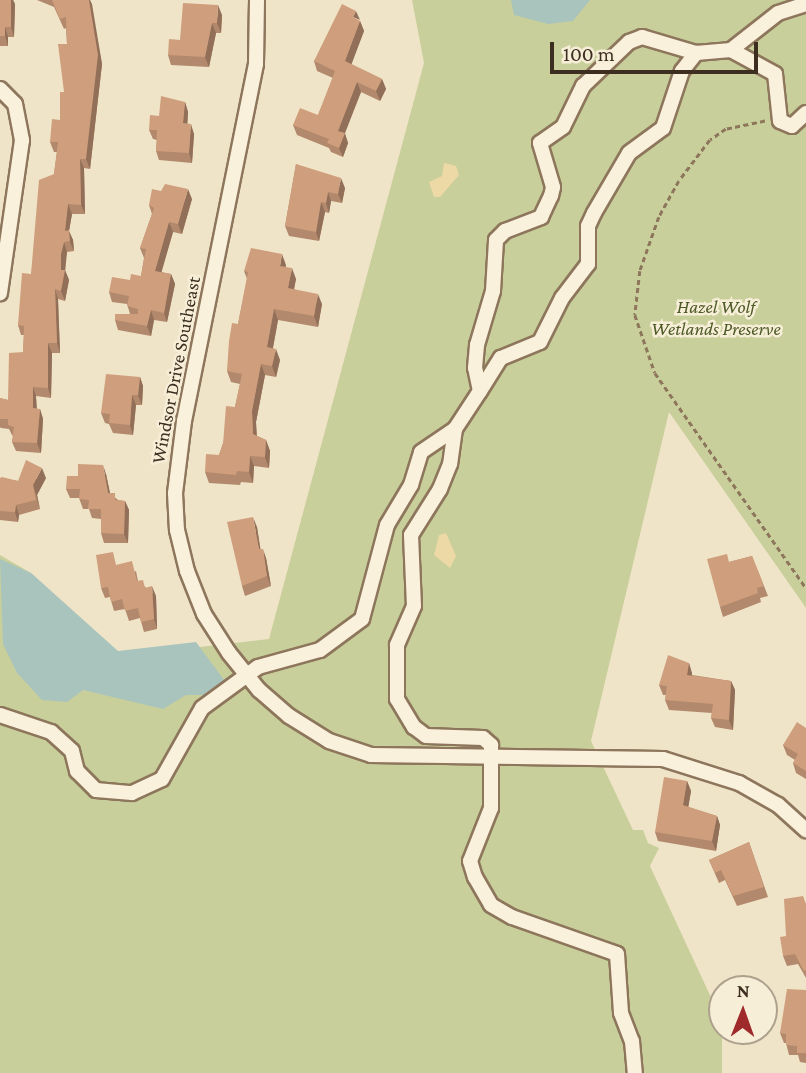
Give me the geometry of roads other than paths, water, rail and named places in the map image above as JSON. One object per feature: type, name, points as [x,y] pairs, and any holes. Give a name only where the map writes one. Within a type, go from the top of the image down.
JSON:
[{"type":"street","name":"Windsor Drive Southeast","points":[[257,0],[256,64],[184,421],[175,493],[177,530],[204,614],[247,676],[289,716],[329,741],[371,755],[622,756],[703,768],[778,805],[806,830]]},
{"type":"street","points":[[480,391],[475,368],[477,345],[493,291],[496,240],[505,231],[541,217],[553,187],[540,143],[563,127],[583,86],[629,42],[642,37],[696,53],[731,50],[778,13],[806,4]]},
{"type":"street","points":[[731,50],[775,74],[780,121],[792,126],[806,113]]},
{"type":"street","points":[[0,715],[51,732],[72,751],[77,771],[96,790],[132,793],[162,779],[191,721],[247,676],[273,661],[320,650],[362,619],[387,524],[407,495],[421,452],[455,429],[501,358],[540,342],[562,298],[588,264],[588,226],[594,213],[629,153],[663,128],[682,71],[696,53]]},
{"type":"street","points":[[0,293],[22,140],[19,114],[5,92]]},
{"type":"street","points":[[455,429],[450,464],[440,489],[411,535],[414,606],[397,645],[397,699],[414,727],[426,736],[483,738],[491,746],[491,808],[470,861],[475,877],[491,905],[512,917],[617,954],[621,1013],[632,1041],[635,1073]]},
{"type":"water","points":[[511,0],[590,0],[573,21],[548,24],[514,15]]},
{"type":"water","points":[[0,559],[31,573],[118,651],[196,642],[227,684],[214,695],[186,695],[163,709],[83,690],[67,702],[42,700],[17,673],[3,644]]},
{"type":"park label","name":"Hazel Wolf Wetlands Preserve","points":[[716,318]]}]
